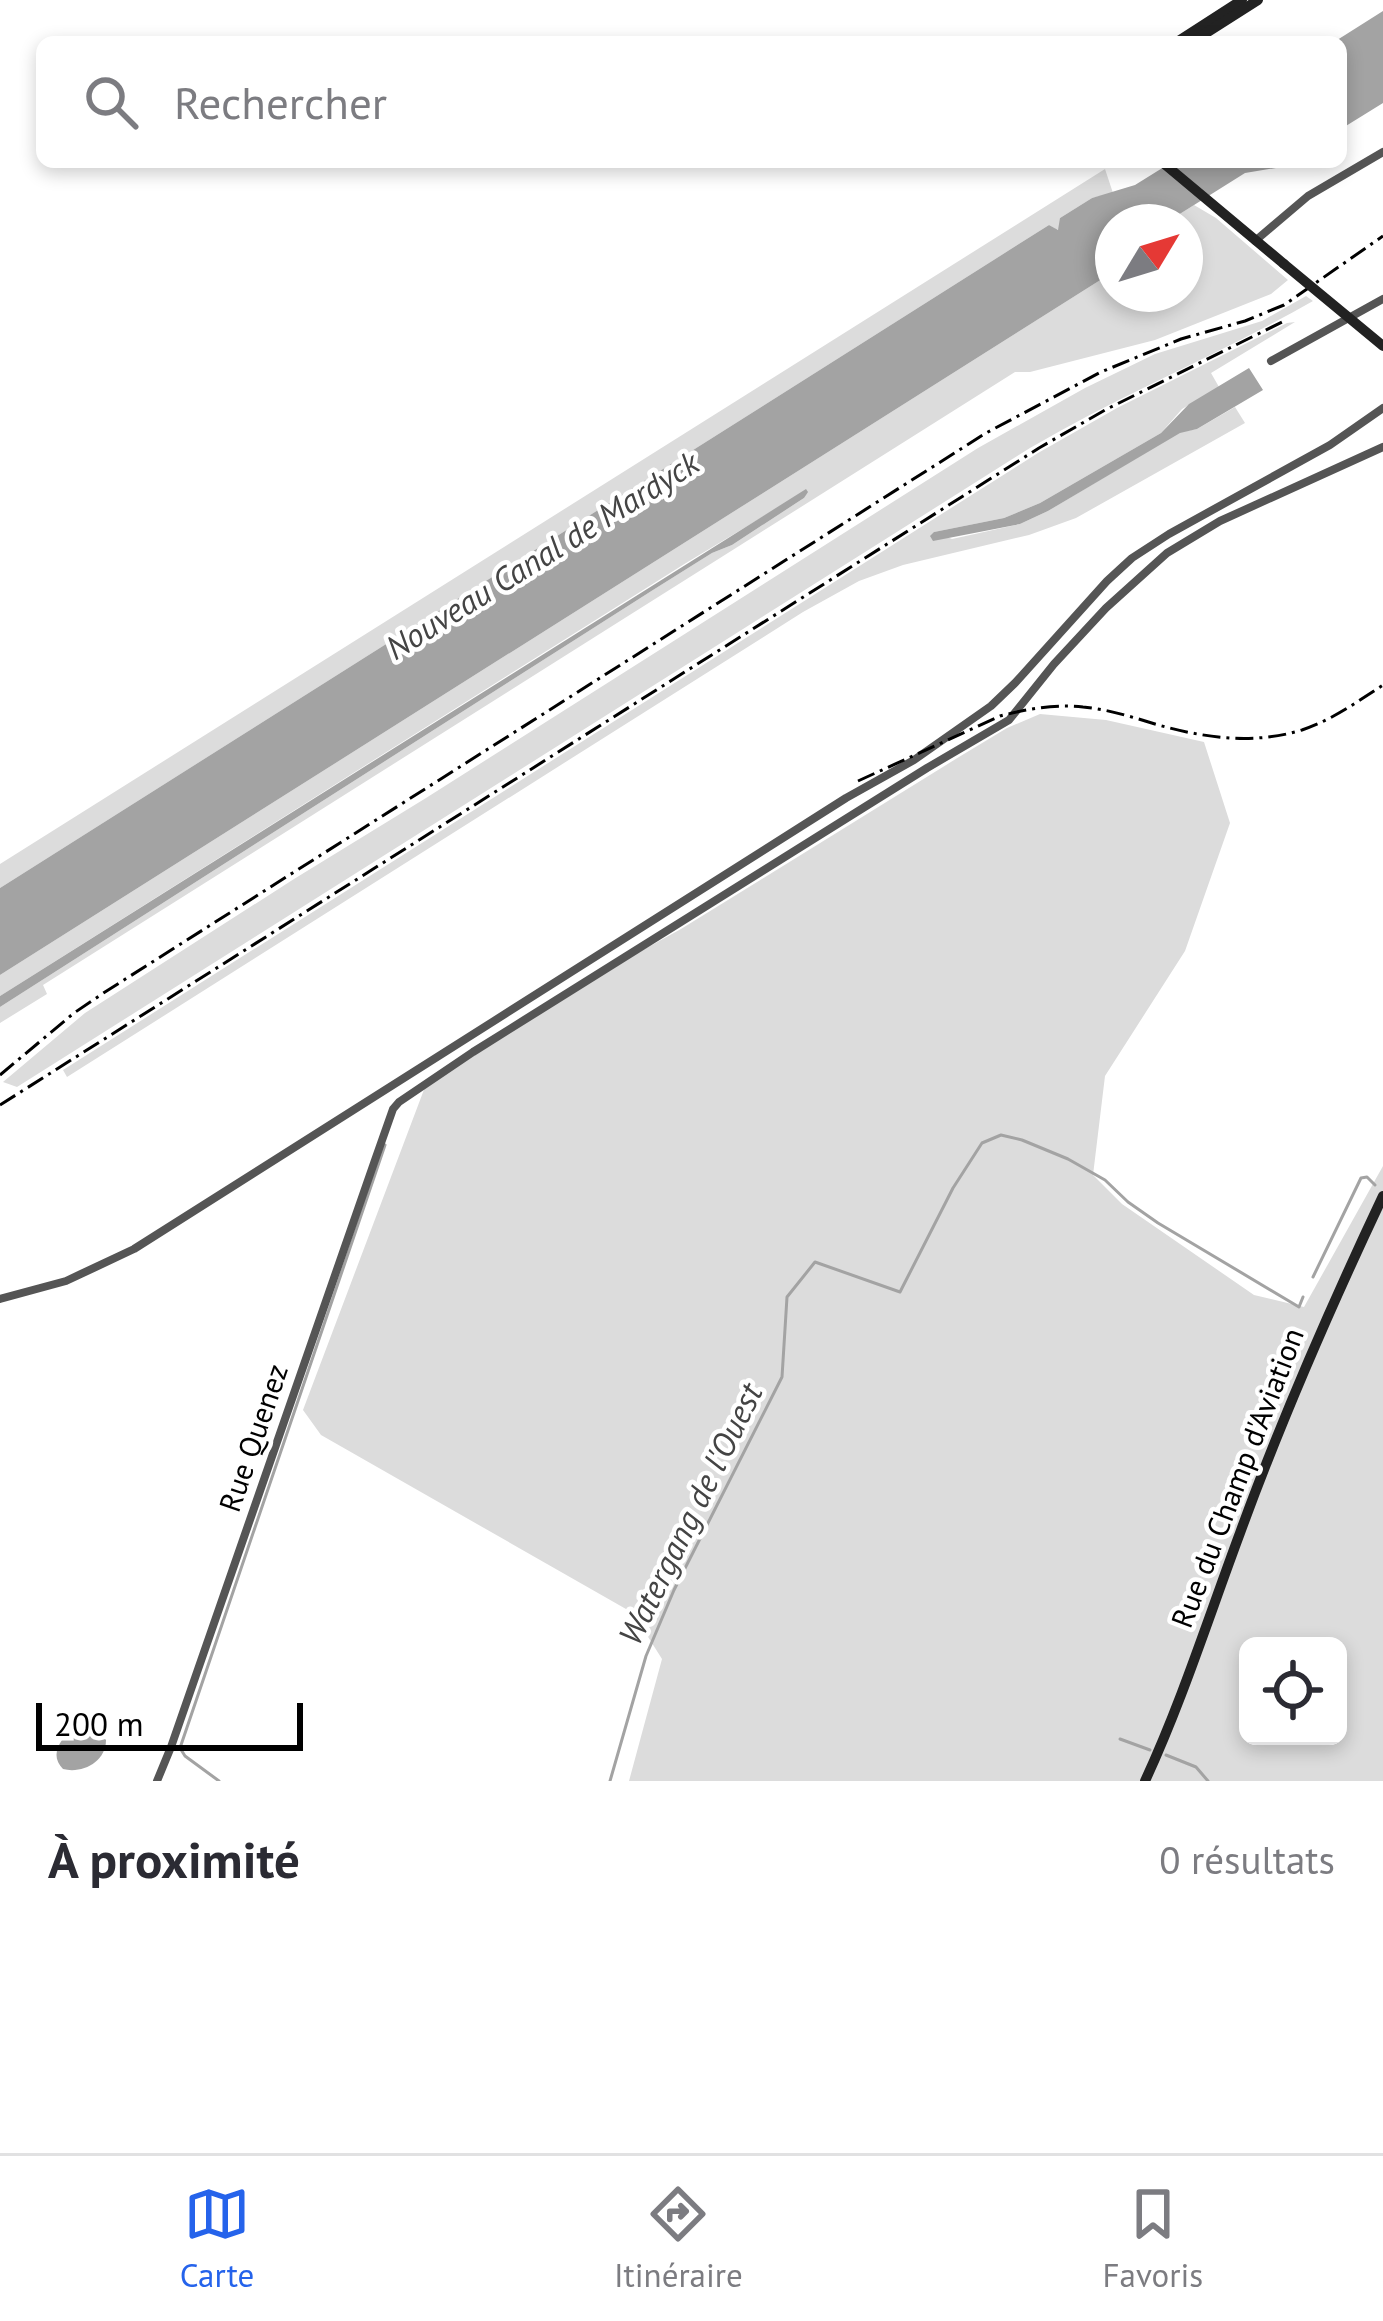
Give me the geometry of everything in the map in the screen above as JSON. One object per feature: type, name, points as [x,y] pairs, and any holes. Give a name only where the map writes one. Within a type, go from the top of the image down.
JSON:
[{"type":"street","points":[[1186,36],[1242,0]]},
{"type":"street","points":[[1201,36],[1258,0]]},
{"type":"street","points":[[1256,241],[1308,196],[1383,152]]},
{"type":"street","points":[[1169,168],[1383,346]]},
{"type":"street","points":[[1271,361],[1383,299]]},
{"type":"street","points":[[0,1299],[67,1281],[134,1249],[944,741],[1010,689],[1132,557],[1324,449],[1383,408]]},
{"type":"street","name":"Rue Quenez","points":[[157,1781],[393,1109],[402,1098],[1001,726],[1111,603],[1180,544],[1383,447]]},
{"type":"street","name":"Rue du Champ d'Aviation","points":[[1145,1781],[1268,1461],[1336,1295],[1383,1196]]},
{"type":"shaded area","points":[[1105,169],[1113,193],[1092,198],[1060,218],[1057,230],[1049,225],[0,888],[0,864]]},
{"type":"shaded area","points":[[1203,210],[1288,280],[1271,294],[1155,340],[1015,372],[43,985],[47,994],[0,1023],[0,1007],[653,590],[732,545],[804,498],[807,490],[0,996],[0,975],[1095,283],[1095,312],[1203,312]]},
{"type":"shaded area","points":[[1306,296],[1313,301],[1030,448],[17,1087],[3,1082],[85,1013],[978,448],[1155,354],[1262,321]]},
{"type":"shaded area","points":[[1295,322],[1211,373],[1219,387],[1182,409],[1161,433],[1040,503],[1004,518],[934,532],[952,539],[1020,524],[1180,432],[1197,429],[1235,407],[1245,423],[1076,518],[1029,535],[903,565],[859,581],[803,612],[67,1077],[63,1070],[1038,453],[1117,408]]},
{"type":"shaded area","points":[[1040,714],[1106,720],[1204,742],[1230,823],[1185,951],[1105,1076],[1093,1175],[1122,1204],[1254,1295],[1304,1307],[1383,1166],[1383,1781],[629,1781],[662,1659],[633,1613],[321,1435],[303,1410],[428,1079],[545,1004],[681,929],[1007,728]]},
{"type":"water","points":[[1383,11],[1383,103],[1347,125],[1347,36]]},
{"type":"water","name":"Nouveau Canal de Mardyck","points":[[1162,168],[1276,168],[1245,173],[1196,204],[1095,204],[1095,283],[0,975],[0,888],[1049,225],[1058,230],[1060,218],[1092,198],[1135,185]]},
{"type":"water","points":[[1249,368],[1263,390],[1048,511],[1020,524],[933,541],[930,536],[1004,518],[1040,503],[1161,433],[1189,404]]},
{"type":"water","points":[[806,489],[804,498],[732,545],[653,590],[0,1007],[0,996]]},
{"type":"water","points":[[90,1731],[106,1740],[102,1755],[85,1768],[63,1769],[56,1755],[62,1740]]},
{"type":"waterway","name":"Watergang de l'Ouest","points":[[610,1781],[646,1656],[674,1590],[782,1377],[787,1297],[815,1262],[900,1292],[953,1188],[982,1143],[1001,1135],[1068,1159],[1105,1180],[1158,1223],[1299,1307],[1303,1297]]},
{"type":"waterway","points":[[219,1781],[180,1748],[385,1145]]},
{"type":"waterway","name":"Watergang de l'Ouest","points":[[1313,1277],[1361,1178],[1375,1185]]},
{"type":"waterway","points":[[1120,1739],[1150,1750]]},
{"type":"waterway","points":[[1166,1755],[1196,1767],[1208,1781]]},
{"type":"railway","points":[[0,1075],[105,992],[986,433],[1101,372],[1284,305],[1383,236]]},
{"type":"railway","points":[[0,1105],[1039,448],[1282,322]]},
{"type":"railway","points":[[858,781],[1000,716],[1031,709],[1092,708],[1192,733],[1265,737],[1313,726],[1383,685]]}]
